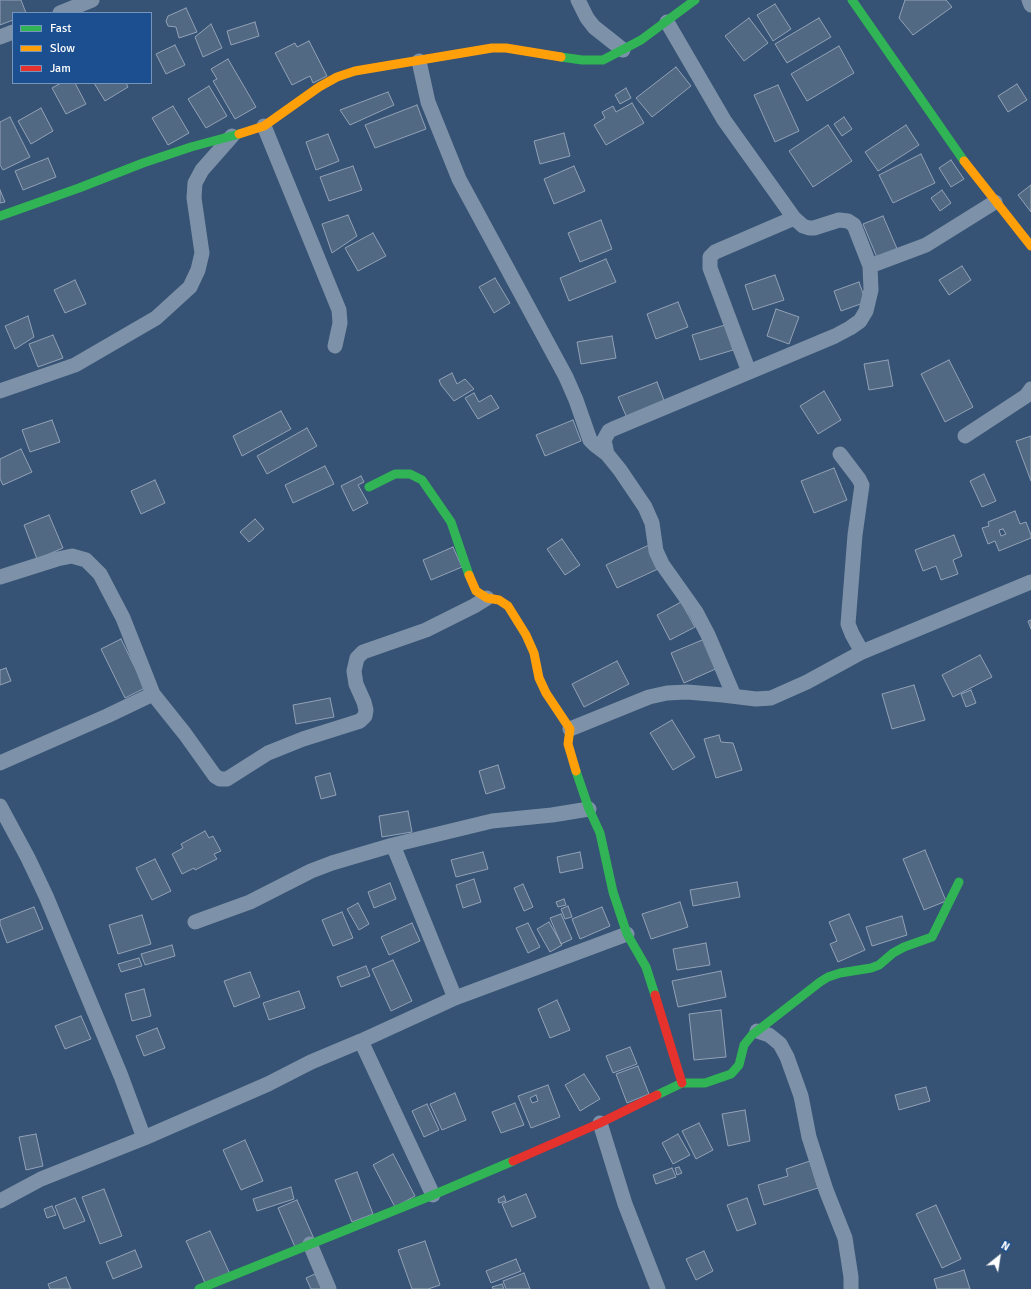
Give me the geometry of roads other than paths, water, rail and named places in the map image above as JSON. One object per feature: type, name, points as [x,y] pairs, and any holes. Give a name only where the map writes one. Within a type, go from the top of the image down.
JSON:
[{"type":"street","points":[[62,12],[92,0]]},
{"type":"street","points":[[578,0],[587,18],[594,27],[623,50]]},
{"type":"street","points":[[0,216],[143,163],[191,147],[264,126],[337,77],[355,71],[492,48],[506,48],[592,61],[603,60],[623,50],[667,22],[695,0]]},
{"type":"street","points":[[852,0],[973,174],[1031,246]]},
{"type":"street","points":[[1028,0],[1031,5]]},
{"type":"street","points":[[607,454],[604,440],[609,431],[835,336],[850,328],[860,321],[866,311],[871,290],[870,266],[854,225],[848,221],[839,220],[814,228],[809,228],[803,226],[794,218],[724,120],[667,22]]},
{"type":"street","points":[[0,37],[12,32]]},
{"type":"street","points":[[419,61],[428,102],[459,179],[566,377],[590,440],[607,454],[620,470],[645,507],[652,523],[656,551],[662,564],[696,612],[708,635],[734,696]]},
{"type":"street","points":[[264,126],[339,310],[340,323],[335,346]]},
{"type":"street","points":[[0,391],[75,365],[156,318],[190,287],[198,270],[202,253],[194,198],[195,183],[202,170],[232,136]]},
{"type":"street","points":[[870,266],[926,246],[995,202]]},
{"type":"street","points":[[749,372],[710,268],[710,257],[715,252],[794,218]]},
{"type":"street","points":[[965,436],[1026,396],[1031,389]]},
{"type":"street","points":[[840,454],[859,478],[862,485],[855,536],[848,624],[862,652]]},
{"type":"street","points":[[369,486],[395,474],[410,474],[422,480],[438,500],[456,532],[466,570],[476,591],[487,598],[499,600],[508,606],[531,644],[538,666],[539,678],[546,693],[570,729],[568,744],[571,758],[589,809],[600,834],[613,892],[627,934],[646,967],[682,1083]]},
{"type":"street","points":[[0,577],[57,559],[72,556],[86,560],[100,574],[123,618],[154,694],[215,776],[220,779],[227,779],[268,753],[303,739],[360,721],[365,716],[366,710],[356,684],[354,672],[357,658],[363,652],[426,630],[487,598]]},
{"type":"street","points":[[570,729],[649,697],[667,693],[687,692],[756,699],[771,698],[807,682],[862,652],[1031,582]]},
{"type":"street","points":[[0,763],[154,694]]},
{"type":"street","points":[[0,806],[28,858],[46,896],[121,1076],[144,1138]]},
{"type":"street","points":[[195,922],[250,902],[311,871],[332,863],[393,845],[492,821],[552,815],[589,809]]},
{"type":"street","points":[[393,845],[455,998]]},
{"type":"street","points":[[199,1289],[433,1195],[600,1123],[682,1083],[705,1083],[730,1074],[739,1065],[744,1045],[757,1031],[828,977],[840,973],[879,966],[893,953],[904,947],[932,937],[959,882]]},
{"type":"street","points":[[0,1201],[41,1179],[144,1138],[268,1084],[311,1062],[455,998],[627,934]]},
{"type":"street","points":[[757,1031],[769,1035],[780,1044],[787,1056],[801,1096],[809,1137],[826,1190],[845,1238],[851,1277],[851,1289]]},
{"type":"street","points":[[361,1041],[433,1195]]},
{"type":"street","points":[[600,1123],[625,1204],[658,1289]]},
{"type":"street","points":[[310,1244],[329,1289]]}]
